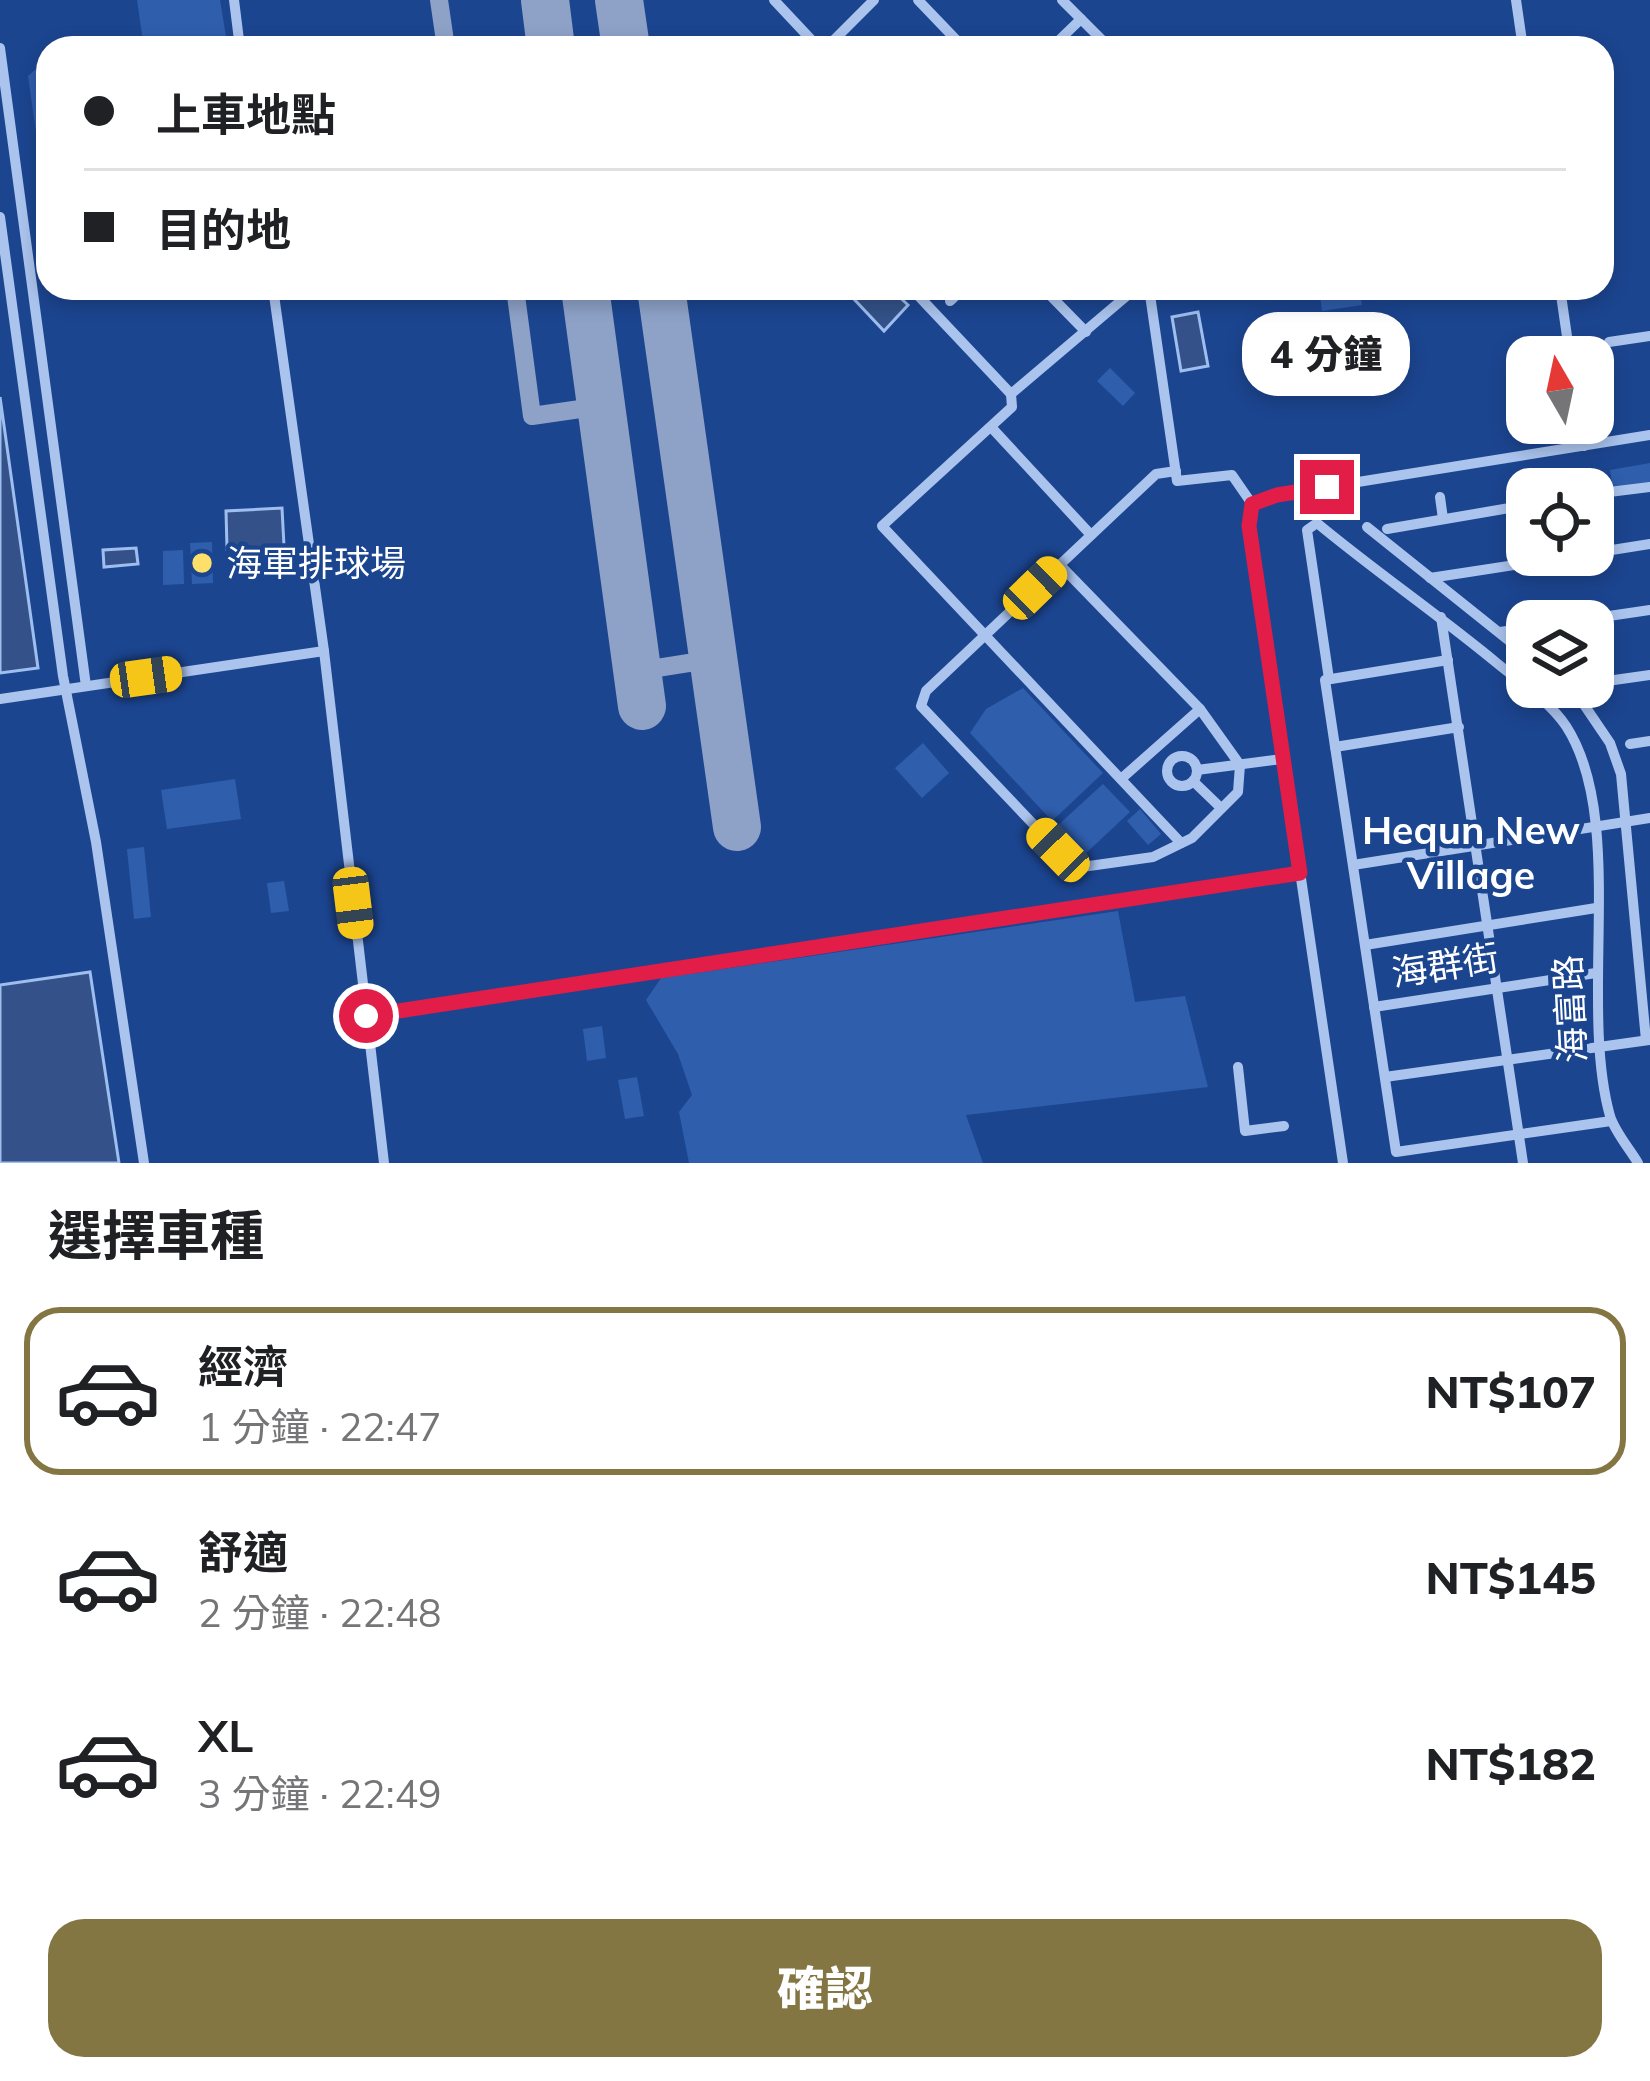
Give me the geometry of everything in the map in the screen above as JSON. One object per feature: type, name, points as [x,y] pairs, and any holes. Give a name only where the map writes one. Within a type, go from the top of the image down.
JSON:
[{"type":"street","points":[[234,0],[238,36]]},
{"type":"street","points":[[773,0],[810,36]]},
{"type":"street","points":[[835,36],[874,0]]},
{"type":"street","points":[[919,0],[953,36]]},
{"type":"street","points":[[1063,0],[1098,36]]},
{"type":"street","points":[[1516,0],[1521,36]]},
{"type":"street","points":[[1064,36],[1082,19]]},
{"type":"street","points":[[0,48],[86,686]]},
{"type":"street","points":[[0,218],[66,689],[97,842],[144,1163]]},
{"type":"street","points":[[275,300],[324,651],[385,1163]]},
{"type":"street","points":[[922,300],[1011,394],[1012,407],[882,526],[1181,843]]},
{"type":"street","points":[[1055,300],[1086,332]]},
{"type":"street","points":[[1011,394],[1122,300]]},
{"type":"street","points":[[1151,300],[1177,481],[1232,475],[1252,504],[1249,526],[1343,1163]]},
{"type":"street","points":[[1562,300],[1567,336]]},
{"type":"street","points":[[1614,341],[1650,336]]},
{"type":"street","points":[[991,427],[1091,535]]},
{"type":"street","points":[[1252,504],[1277,495],[1650,435]]},
{"type":"street","points":[[1059,564],[1200,709],[1240,765],[1238,792],[1192,838],[1153,857],[1075,868],[921,706],[926,692],[1059,564],[1156,474],[1176,471]]},
{"type":"street","points":[[1614,491],[1650,487]]},
{"type":"street","points":[[1440,497],[1444,519]]},
{"type":"street","points":[[1387,529],[1506,509]]},
{"type":"street","name":"海富路","points":[[1327,680],[1308,537],[1310,525],[1317,523],[1441,617],[1548,705],[1564,724],[1582,763],[1595,828],[1597,1047],[1611,1120],[1638,1163]]},
{"type":"street","points":[[1367,527],[1506,637]]},
{"type":"street","points":[[1614,550],[1650,544]]},
{"type":"street","points":[[1430,578],[1506,566]]},
{"type":"street","points":[[1614,615],[1650,610]]},
{"type":"street","points":[[1441,617],[1523,1163]]},
{"type":"street","points":[[1500,632],[1506,631]]},
{"type":"street","points":[[0,699],[324,651]]},
{"type":"street","points":[[1448,660],[1327,680],[1396,1152],[1611,1120]]},
{"type":"street","points":[[1614,680],[1650,675]]},
{"type":"street","points":[[1384,1077],[1648,1040],[1621,774],[1610,743],[1586,708]]},
{"type":"street","points":[[1120,779],[1200,709]]},
{"type":"street","points":[[1335,747],[1459,727]]},
{"type":"street","points":[[1630,744],[1650,741]]},
{"type":"street","points":[[1156,747],[1170,761]]},
{"type":"street","points":[[1220,807],[1195,776],[1189,757],[1170,761],[1166,775],[1172,783],[1185,786],[1195,776],[1282,759]]},
{"type":"street","points":[[1352,865],[1650,818]]},
{"type":"street","points":[[366,1016],[1300,873]]},
{"type":"street","points":[[1364,945],[1596,908]]},
{"type":"street","name":"海群街","points":[[1374,1007],[1596,973]]},
{"type":"street","points":[[1238,1067],[1245,1131],[1284,1126]]},
{"type":"shaded area","points":[[137,0],[220,0],[226,36],[142,36]]},
{"type":"shaded area","points":[[36,69],[36,132],[28,76]]},
{"type":"shaded area","points":[[855,300],[903,300],[908,305],[884,331]]},
{"type":"shaded area","points":[[1321,300],[1361,300],[1362,305],[1322,311]]},
{"type":"shaded area","points":[[1198,312],[1208,366],[1181,371],[1172,317]]},
{"type":"shaded area","points":[[1110,368],[1135,393],[1123,406],[1097,381]]},
{"type":"shaded area","points":[[0,397],[38,668],[0,673]]},
{"type":"shaded area","points":[[1650,463],[1650,484],[1614,489],[1614,469]]},
{"type":"shaded area","points":[[282,508],[284,546],[227,549],[226,511]]},
{"type":"shaded area","name":"海軍排球場","points":[[212,542],[213,583],[192,584],[190,543]]},
{"type":"shaded area","points":[[136,548],[138,564],[104,567],[103,550]]},
{"type":"shaded area","points":[[183,550],[184,584],[163,585],[163,551]]},
{"type":"shaded area","points":[[1023,688],[1103,773],[1052,821],[970,733],[986,709]]},
{"type":"shaded area","points":[[923,743],[949,773],[922,798],[895,768]]},
{"type":"shaded area","points":[[235,779],[241,819],[167,829],[161,790]]},
{"type":"shaded area","points":[[1103,784],[1130,812],[1084,855],[1057,826]]},
{"type":"shaded area","points":[[1140,809],[1161,834],[1148,845],[1127,821]]},
{"type":"shaded area","points":[[144,847],[151,917],[134,919],[127,849]]},
{"type":"shaded area","points":[[284,881],[289,911],[271,913],[267,883]]},
{"type":"shaded area","points":[[1118,911],[1135,1002],[1185,996],[1208,1087],[966,1115],[983,1163],[689,1163],[679,1112],[692,1095],[678,1054],[646,1000],[661,978]]},
{"type":"shaded area","points":[[90,972],[119,1163],[0,1163],[0,985]]},
{"type":"shaded area","points":[[602,1026],[606,1058],[587,1061],[583,1029]]},
{"type":"shaded area","points":[[637,1077],[644,1116],[625,1119],[618,1080]]},
{"type":"taxiway","points":[[439,0],[444,36]]},
{"type":"taxiway","points":[[517,300],[532,416],[601,406]]},
{"type":"taxiway","points":[[638,671],[714,659]]},
{"type":"runway","points":[[545,0],[550,36]]},
{"type":"runway","points":[[619,0],[624,36]]},
{"type":"runway","points":[[587,300],[642,706]]},
{"type":"runway","points":[[663,300],[737,827]]},
{"type":"place","name":"海軍排球場","points":[[202,563]]},
{"type":"district","name":"Hequn New Village","points":[[1471,852]]},
{"type":"route","points":[[366,1016],[1300,873],[1249,526],[1252,504],[1327,487]]}]
